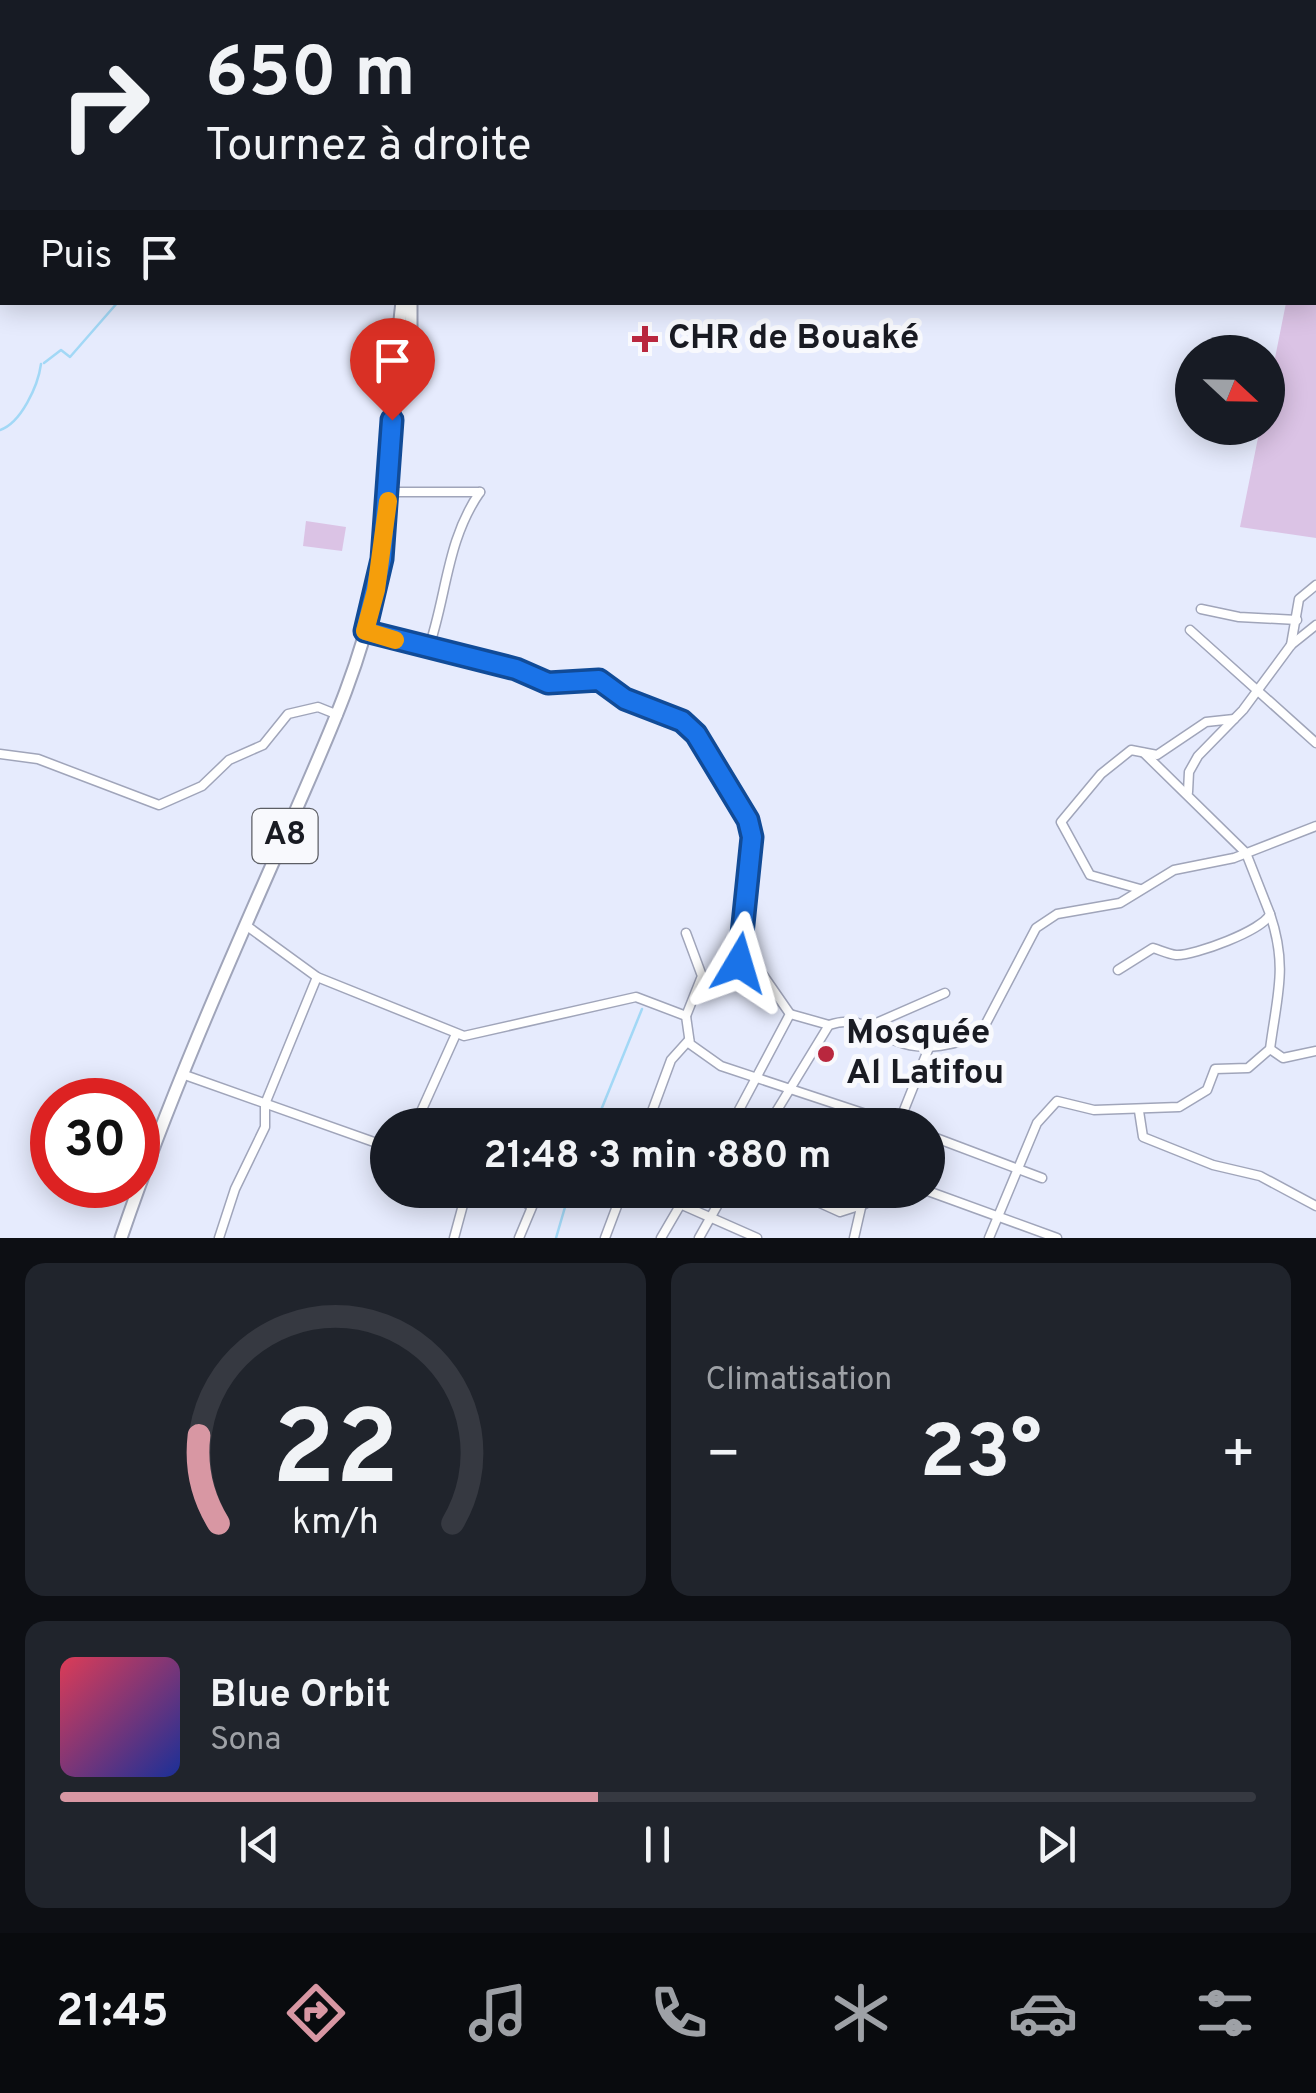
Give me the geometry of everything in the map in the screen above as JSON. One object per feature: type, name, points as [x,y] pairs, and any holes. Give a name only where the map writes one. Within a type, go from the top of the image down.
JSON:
[{"type":"main road","name":"A8","points":[[121,1238],[182,1074],[338,715],[365,631],[379,574],[390,492],[402,305]]},
{"type":"main road","name":"A8","points":[[392,420],[411,346],[410,305]]},
{"type":"street","points":[[390,492],[480,492],[462,517],[428,650]]},
{"type":"street","points":[[1291,645],[1299,599],[1316,585]]},
{"type":"street","points":[[1200,608],[1239,618],[1297,620]]},
{"type":"street","points":[[1188,793],[1188,772],[1198,756],[1234,720],[1291,645],[1316,625]]},
{"type":"street","points":[[1190,630],[1316,744]]},
{"type":"street","points":[[365,631],[428,650],[503,665],[548,683],[599,680],[625,699],[682,721],[696,734],[748,820],[752,837],[738,950],[742,965]]},
{"type":"street","points":[[0,754],[38,759],[160,804],[202,786],[229,760],[262,744],[288,714],[318,707],[338,715]]},
{"type":"street","points":[[1140,889],[1090,875],[1076,844],[1060,826],[1100,774],[1131,750],[1157,755],[1206,722],[1234,720]]},
{"type":"street","points":[[988,1238],[1036,1123],[1058,1101],[1094,1110],[1180,1107],[1207,1090],[1215,1070],[1248,1068],[1270,1048],[1276,993],[1283,970],[1270,914],[1246,853],[1144,753]]},
{"type":"street","points":[[780,1108],[829,1025],[843,1020],[874,1024],[898,1042],[956,1044],[982,1031],[1036,928],[1057,914],[1120,903],[1174,870],[1246,853],[1316,826]]},
{"type":"street","points":[[1118,970],[1153,948],[1182,955],[1221,942],[1262,926],[1270,914]]},
{"type":"street","points":[[247,926],[317,977],[456,1034],[470,1036],[636,997],[686,1016]]},
{"type":"street","points":[[686,933],[702,976],[686,1016],[690,1040],[699,1052],[721,1066],[845,1108]]},
{"type":"street","points":[[702,976],[719,980],[742,965]]},
{"type":"street","points":[[742,965],[763,974],[790,1014],[829,1025]]},
{"type":"street","points":[[219,1238],[235,1190],[265,1127],[265,1104],[317,977]]},
{"type":"street","points":[[874,1024],[945,993]]},
{"type":"street","points":[[742,1108],[790,1014]]},
{"type":"street","points":[[423,1108],[456,1034]]},
{"type":"street","points":[[653,1108],[671,1060],[690,1040]]},
{"type":"street","points":[[905,1108],[930,1045]]},
{"type":"street","points":[[1270,1048],[1284,1058],[1316,1051]]},
{"type":"street","points":[[182,1074],[370,1141]]},
{"type":"street","points":[[1139,1111],[1144,1136],[1213,1166],[1260,1176],[1316,1206]]},
{"type":"street","points":[[945,1140],[1042,1178]]},
{"type":"street","points":[[945,1198],[1056,1238]]},
{"type":"street","points":[[454,1238],[462,1208]]},
{"type":"street","points":[[519,1238],[532,1208]]},
{"type":"street","points":[[606,1238],[617,1208]]},
{"type":"street","points":[[661,1238],[678,1208]]},
{"type":"street","points":[[688,1208],[752,1237]]},
{"type":"street","points":[[699,1238],[716,1208]]},
{"type":"street","points":[[854,1238],[863,1208]]},
{"type":"shaded area","points":[[1286,305],[1316,305],[1316,538],[1240,527],[1257,445],[1285,445],[1285,335],[1280,335]]},
{"type":"shaded area","points":[[306,521],[346,527],[342,551],[303,546]]},
{"type":"waterway","points":[[44,363],[61,350],[70,357],[115,305]]},
{"type":"waterway","points":[[0,430],[15,420],[27,403],[41,364]]},
{"type":"waterway","points":[[602,1108],[642,1009]]},
{"type":"waterway","points":[[556,1238],[565,1208]]},
{"type":"slow traffic","points":[[388,501],[382,559],[365,631],[395,640]]},
{"type":"place","name":"CHR de Bouaké","points":[[645,339]]},
{"type":"place","name":"Mosquée Al Latifou","points":[[826,1054]]},
{"type":"route","points":[[392,420],[390,492],[382,559],[365,631],[456,657],[489,661],[548,683],[599,680],[625,699],[652,706],[682,721],[696,734],[748,820],[752,837],[739,963]]}]
